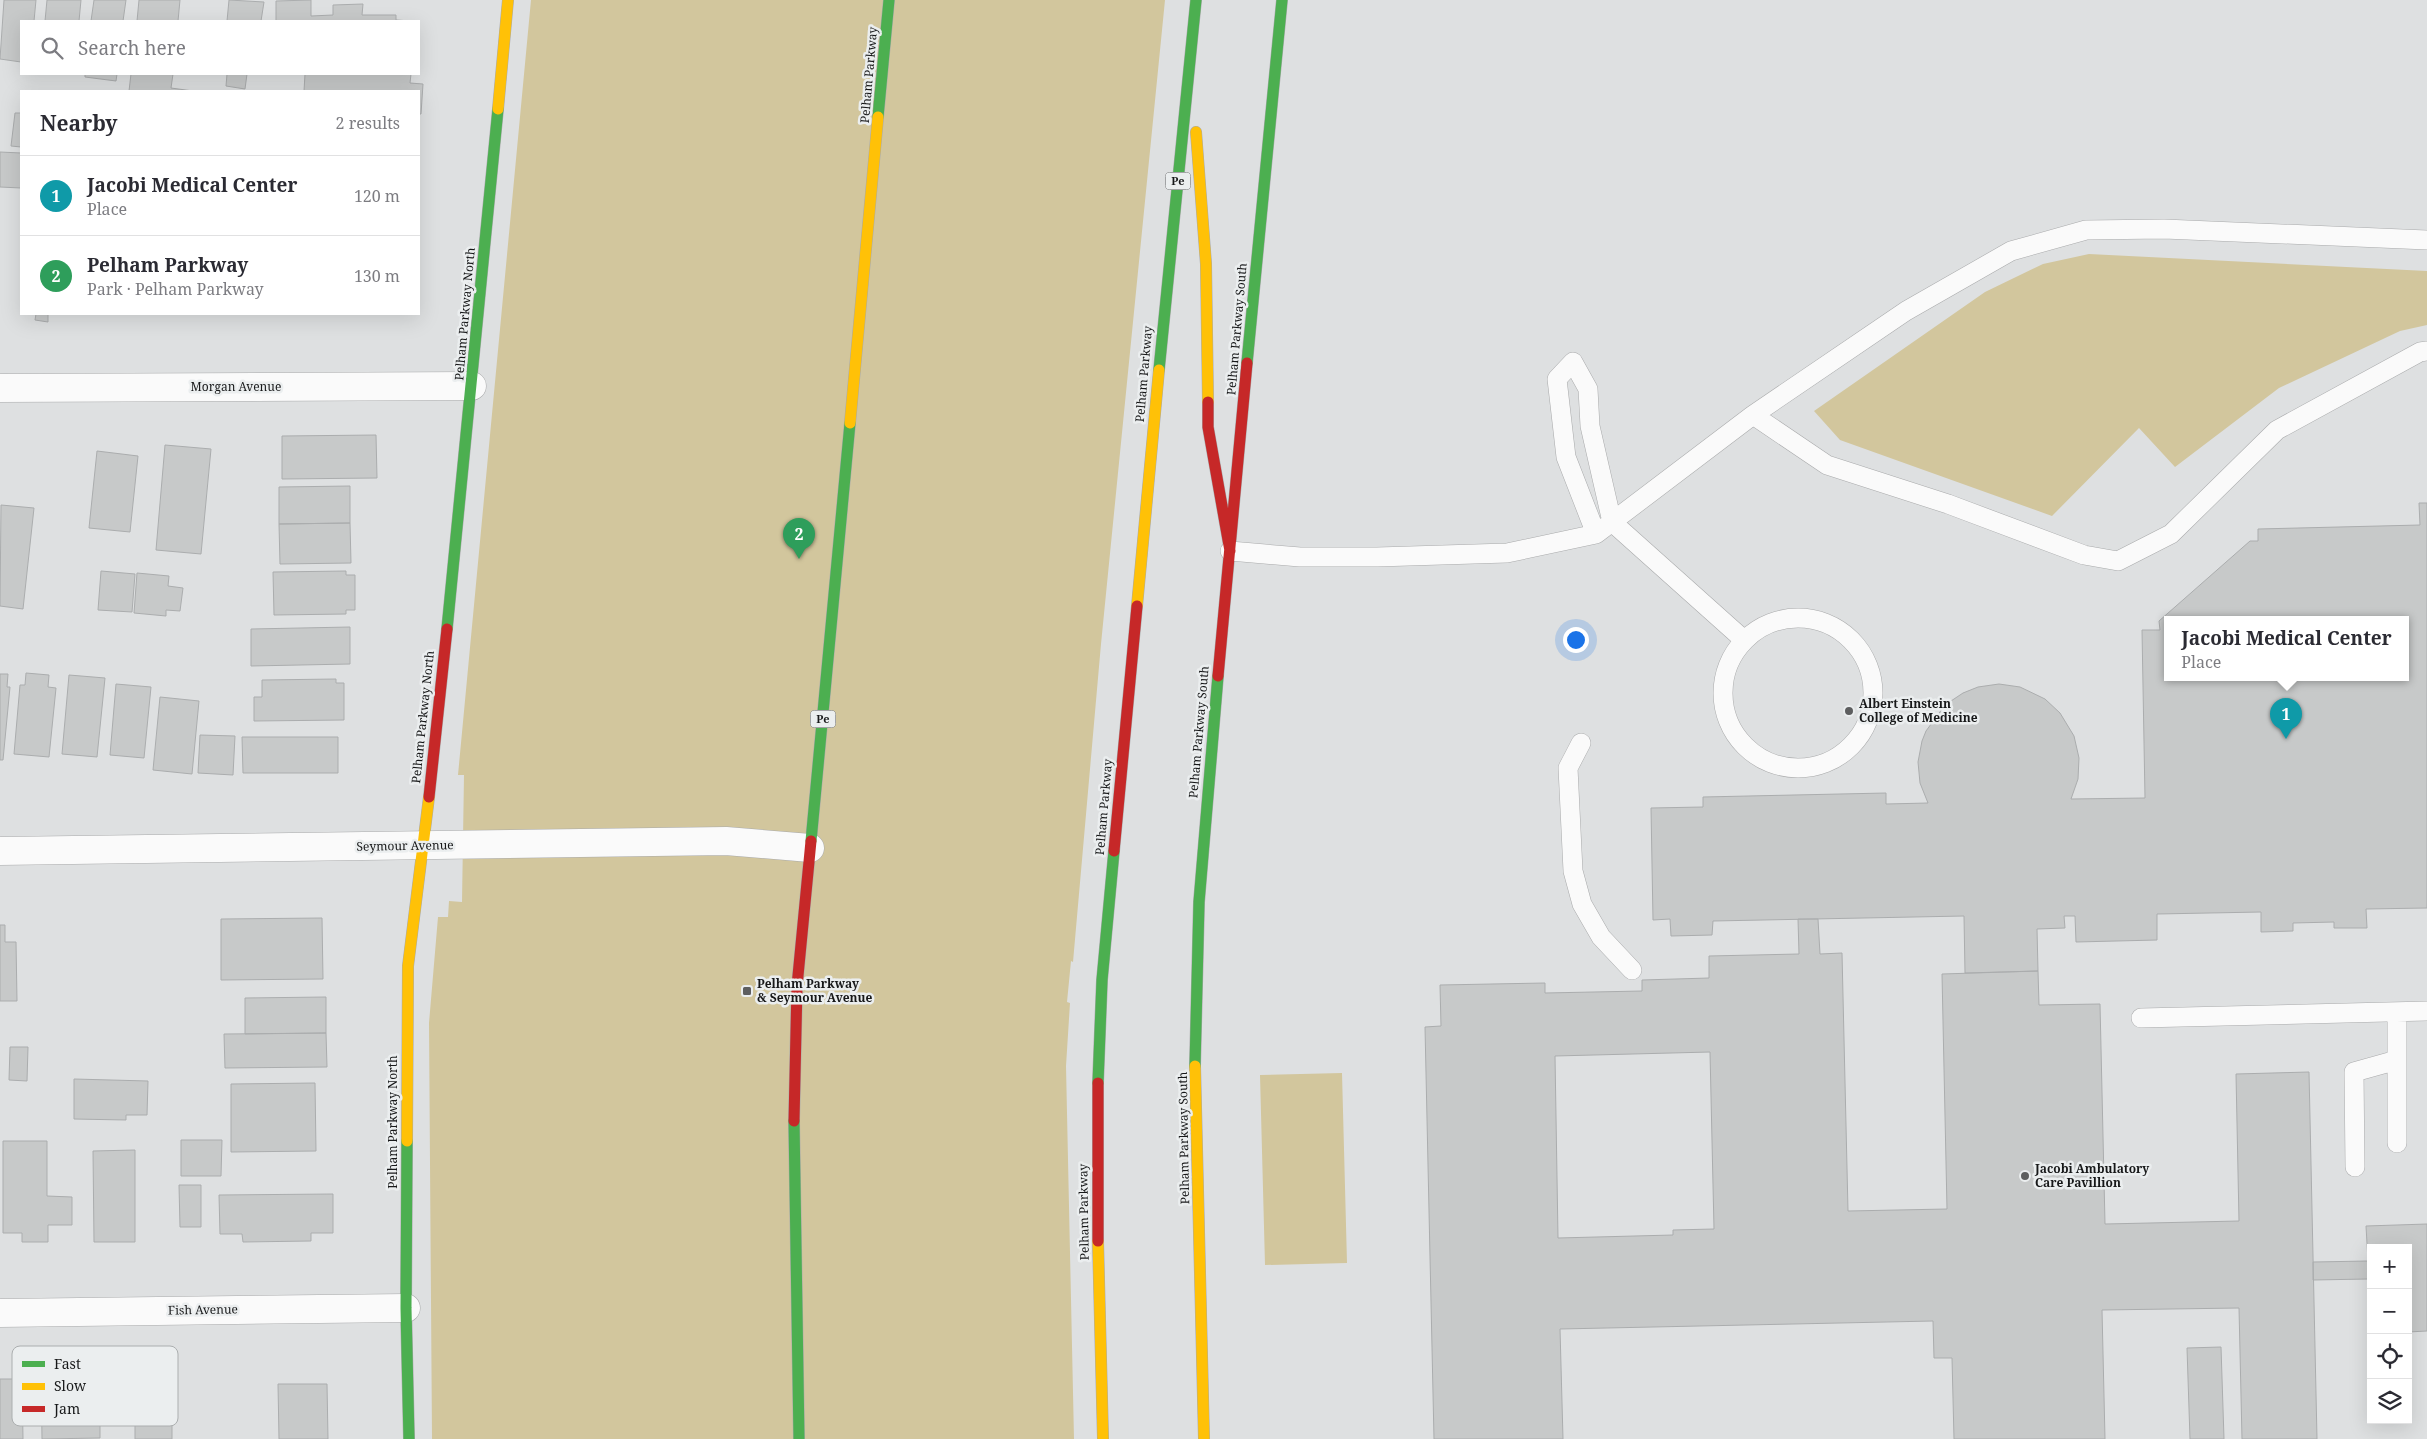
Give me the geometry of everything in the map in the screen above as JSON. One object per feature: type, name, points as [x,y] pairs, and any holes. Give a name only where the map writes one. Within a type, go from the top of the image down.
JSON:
[{"type":"main road","name":"Pelham Parkway North","points":[[409,1439],[406,1308],[408,966],[423,846],[472,386],[508,0]]},
{"type":"main road","name":"Pelham Parkway","points":[[799,1439],[794,1184],[795,1055],[800,957],[889,0]]},
{"type":"main road","name":"Pelham Parkway","points":[[1103,1439],[1096,1144],[1099,1028],[1166,293],[1196,0]]},
{"type":"main road","name":"Pelham Parkway South","points":[[1204,1439],[1196,977],[1207,786],[1282,0]]},
{"type":"main road","points":[[1190,68],[1206,264],[1208,427],[1230,551]]},
{"type":"street","name":"Morgan Avenue","points":[[0,388],[472,386]]},
{"type":"street","name":"Seymour Avenue","points":[[0,851],[726,841],[810,848]]},
{"type":"street","name":"Fish Avenue","points":[[0,1313],[406,1308]]},
{"type":"lane","points":[[1230,551],[1300,556],[1377,557],[1507,553],[1596,534],[1753,415],[1906,311],[2011,251],[2086,230],[2174,229],[2427,240]]},
{"type":"lane","points":[[1753,415],[1827,465],[1948,504],[2084,555],[2118,561],[2171,534],[2277,430],[2420,352],[2427,351]]},
{"type":"lane","points":[[1596,534],[1566,457],[1557,379],[1573,362],[1588,390],[1590,426],[1612,522],[1744,640]]},
{"type":"lane","points":[[1790,618],[1817,620],[1841,630],[1860,649],[1872,672],[1874,698],[1868,724],[1853,746],[1834,761],[1812,768],[1788,769],[1766,762],[1746,748],[1732,729],[1724,707],[1724,682],[1730,660],[1744,640],[1765,625],[1790,618]]},
{"type":"lane","points":[[1581,743],[1568,768],[1573,870],[1582,904],[1601,937],[1632,970]]},
{"type":"lane","points":[[2141,1018],[2427,1011]]},
{"type":"lane","points":[[2397,1012],[2397,1143]]},
{"type":"lane","points":[[2355,1167],[2354,1072],[2397,1060]]},
{"type":"shaded area","points":[[531,0],[1165,0],[1101,644],[1073,962],[1071,961],[1067,1002],[1070,1003],[1066,1066],[1074,1439],[432,1439],[429,1023],[438,917],[448,917],[449,901],[462,902],[464,775],[458,775]]},
{"type":"shaded area","points":[[2089,254],[2427,271],[2427,325],[2400,331],[2279,388],[2175,467],[2139,428],[2052,516],[1840,440],[1814,411],[1985,292],[2043,264]]},
{"type":"shaded area","points":[[1342,1073],[1347,1263],[1265,1265],[1260,1075]]},
{"type":"building","points":[[4,0],[36,0],[34,20],[20,20],[20,62],[0,59]]},
{"type":"building","points":[[47,0],[81,0],[79,20],[45,20]]},
{"type":"building","points":[[94,0],[126,0],[123,20],[91,20]]},
{"type":"building","points":[[139,0],[180,0],[178,20],[137,20]]},
{"type":"building","points":[[229,0],[264,2],[261,20],[227,20]]},
{"type":"building","points":[[311,0],[311,16],[333,15],[333,5],[363,4],[362,15],[396,15],[396,20],[276,20],[276,1]]},
{"type":"building","points":[[85,75],[117,75],[116,81],[85,77]]},
{"type":"building","points":[[131,75],[173,75],[171,88],[186,90],[129,90]]},
{"type":"building","points":[[227,75],[247,75],[245,89],[226,86]]},
{"type":"building","points":[[305,75],[411,75],[410,83],[423,84],[421,114],[420,90],[304,90]]},
{"type":"building","points":[[15,113],[20,113],[20,147],[11,146]]},
{"type":"building","points":[[0,152],[20,153],[20,188],[0,187]]},
{"type":"building","points":[[36,315],[48,315],[48,322],[35,320]]},
{"type":"building","points":[[376,435],[377,478],[282,479],[282,436]]},
{"type":"building","points":[[165,445],[211,449],[201,554],[156,550]]},
{"type":"building","points":[[97,451],[138,456],[130,532],[89,528]]},
{"type":"building","points":[[350,486],[350,523],[279,524],[279,487]]},
{"type":"building","points":[[2419,503],[2427,503],[2427,908],[2366,909],[2367,928],[2334,928],[2334,922],[2293,923],[2293,931],[2261,932],[2261,912],[2157,914],[2157,940],[2076,942],[2075,916],[2064,916],[2065,928],[2037,929],[2038,971],[1965,973],[1964,916],[1713,921],[1712,935],[1671,936],[1670,919],[1653,920],[1651,808],[1703,807],[1703,797],[1886,793],[1886,804],[1928,803],[1920,783],[1918,762],[1926,731],[1945,705],[1963,693],[1978,687],[1999,684],[2020,687],[2045,699],[2060,713],[2074,736],[2079,758],[2078,779],[2071,799],[2145,798],[2142,630],[2160,630],[2159,621],[2164,617],[2164,681],[2409,681],[2409,616],[2165,616],[2250,541],[2258,541],[2258,529],[2420,525]]},
{"type":"building","points":[[1,505],[34,508],[23,609],[0,606]]},
{"type":"building","points":[[350,523],[351,563],[280,564],[279,524]]},
{"type":"building","points":[[101,571],[135,574],[132,612],[98,610]]},
{"type":"building","points":[[346,571],[346,575],[355,575],[355,610],[346,610],[346,614],[274,615],[273,572]]},
{"type":"building","points":[[137,573],[169,576],[168,586],[183,588],[180,611],[166,610],[166,616],[134,613]]},
{"type":"building","points":[[350,627],[350,664],[251,666],[251,629]]},
{"type":"building","points":[[26,673],[49,675],[48,687],[56,688],[49,757],[14,754],[20,685],[25,685]]},
{"type":"building","points":[[0,674],[8,674],[7,687],[10,687],[3,760],[0,760]]},
{"type":"building","points":[[69,675],[105,678],[97,757],[62,754]]},
{"type":"building","points":[[336,679],[336,683],[344,683],[344,720],[254,721],[254,697],[262,697],[262,680]]},
{"type":"building","points":[[116,684],[151,687],[144,758],[110,755]]},
{"type":"building","points":[[160,697],[199,701],[192,774],[153,770]]},
{"type":"building","points":[[200,735],[235,736],[233,775],[198,773]]},
{"type":"building","points":[[242,737],[338,737],[338,773],[243,773]]},
{"type":"building","points":[[322,918],[323,979],[221,980],[221,919]]},
{"type":"building","name":"Jacobi Ambulatory Care Pavillion","points":[[1798,919],[1818,919],[1820,954],[1842,953],[1848,1211],[1947,1209],[1942,974],[2038,971],[2039,1005],[2100,1004],[2105,1224],[2239,1221],[2236,1074],[2309,1072],[2317,1439],[2242,1439],[2239,1308],[2102,1310],[2105,1439],[1954,1439],[1952,1358],[1934,1358],[1933,1321],[1560,1329],[1563,1439],[1434,1439],[1425,1027],[1441,1026],[1440,985],[1545,983],[1545,993],[1642,991],[1642,980],[1709,978],[1709,956],[1799,954]],"holes":[[[1710,1052],[1714,1229],[1673,1230],[1673,1235],[1558,1238],[1555,1056]]]},
{"type":"building","points":[[0,925],[5,925],[5,942],[16,942],[17,1001],[0,1001]]},
{"type":"building","points":[[326,997],[326,1033],[245,1034],[245,998]]},
{"type":"building","points":[[326,1033],[327,1067],[225,1068],[224,1034]]},
{"type":"building","points":[[10,1047],[28,1047],[27,1081],[9,1080]]},
{"type":"building","points":[[74,1079],[148,1081],[147,1115],[126,1115],[126,1120],[74,1119]]},
{"type":"building","points":[[315,1083],[316,1151],[231,1152],[231,1084]]},
{"type":"building","points":[[181,1140],[222,1140],[221,1176],[181,1176]]},
{"type":"building","points":[[3,1141],[47,1141],[47,1196],[72,1197],[72,1225],[48,1225],[48,1242],[22,1242],[22,1233],[3,1233]]},
{"type":"building","points":[[135,1150],[135,1242],[94,1242],[93,1151]]},
{"type":"building","points":[[179,1185],[201,1185],[201,1227],[180,1227]]},
{"type":"building","points":[[333,1194],[333,1233],[311,1233],[311,1241],[243,1242],[242,1234],[220,1234],[219,1195]]},
{"type":"building","points":[[2427,1224],[2427,1331],[2412,1332],[2412,1244],[2367,1244],[2366,1226]]},
{"type":"building","points":[[2367,1261],[2367,1279],[2313,1280],[2313,1262]]},
{"type":"building","points":[[2221,1347],[2224,1439],[2190,1439],[2187,1348]]},
{"type":"building","points":[[0,1379],[12,1379],[12,1426],[23,1426],[23,1439],[0,1439]]},
{"type":"building","points":[[278,1384],[327,1384],[328,1439],[279,1439]]},
{"type":"building","points":[[42,1426],[100,1426],[100,1438],[42,1439]]},
{"type":"building","points":[[135,1426],[172,1426],[172,1439],[135,1439]]},
{"type":"traffic: fast","points":[[878,117],[889,0]]},
{"type":"traffic: fast","points":[[1159,370],[1196,0]]},
{"type":"traffic: fast","points":[[1247,363],[1282,0]]},
{"type":"traffic: fast","points":[[447,629],[498,109]]},
{"type":"traffic: fast","points":[[811,841],[850,423]]},
{"type":"traffic: fast","points":[[1195,1066],[1199,902],[1218,676]]},
{"type":"traffic: fast","points":[[1098,1083],[1102,980],[1114,851]]},
{"type":"traffic: fast","points":[[794,1121],[799,1439]]},
{"type":"traffic: fast","points":[[407,1141],[406,1308],[409,1439]]},
{"type":"traffic: slow","points":[[498,109],[508,0]]},
{"type":"traffic: slow","points":[[850,423],[878,117]]},
{"type":"traffic: slow","points":[[1196,132],[1206,264],[1208,402]]},
{"type":"traffic: slow","points":[[1137,606],[1159,370]]},
{"type":"traffic: slow","points":[[407,1141],[408,966],[429,797]]},
{"type":"traffic: slow","points":[[1195,1066],[1204,1439]]},
{"type":"traffic: slow","points":[[1098,1241],[1103,1439]]},
{"type":"traffic: jam","points":[[1218,676],[1247,363]]},
{"type":"traffic: jam","points":[[1208,402],[1208,427],[1230,551]]},
{"type":"traffic: jam","points":[[1114,851],[1137,606]]},
{"type":"traffic: jam","points":[[429,797],[447,629]]},
{"type":"traffic: jam","points":[[794,1121],[797,986],[811,841]]},
{"type":"traffic: jam","points":[[1098,1083],[1098,1241]]},
{"type":"place","name":"Pelham Parkway","points":[[799,559]]},
{"type":"place","name":"Albert Einstein College of Medicine","points":[[1849,711]]},
{"type":"place","name":"Jacobi Medical Center","points":[[2286,739]]},
{"type":"place","name":"Pelham Parkway & Seymour Avenue","points":[[747,991]]},
{"type":"place","name":"Jacobi Ambulatory Care Pavillion","points":[[2025,1176]]}]
